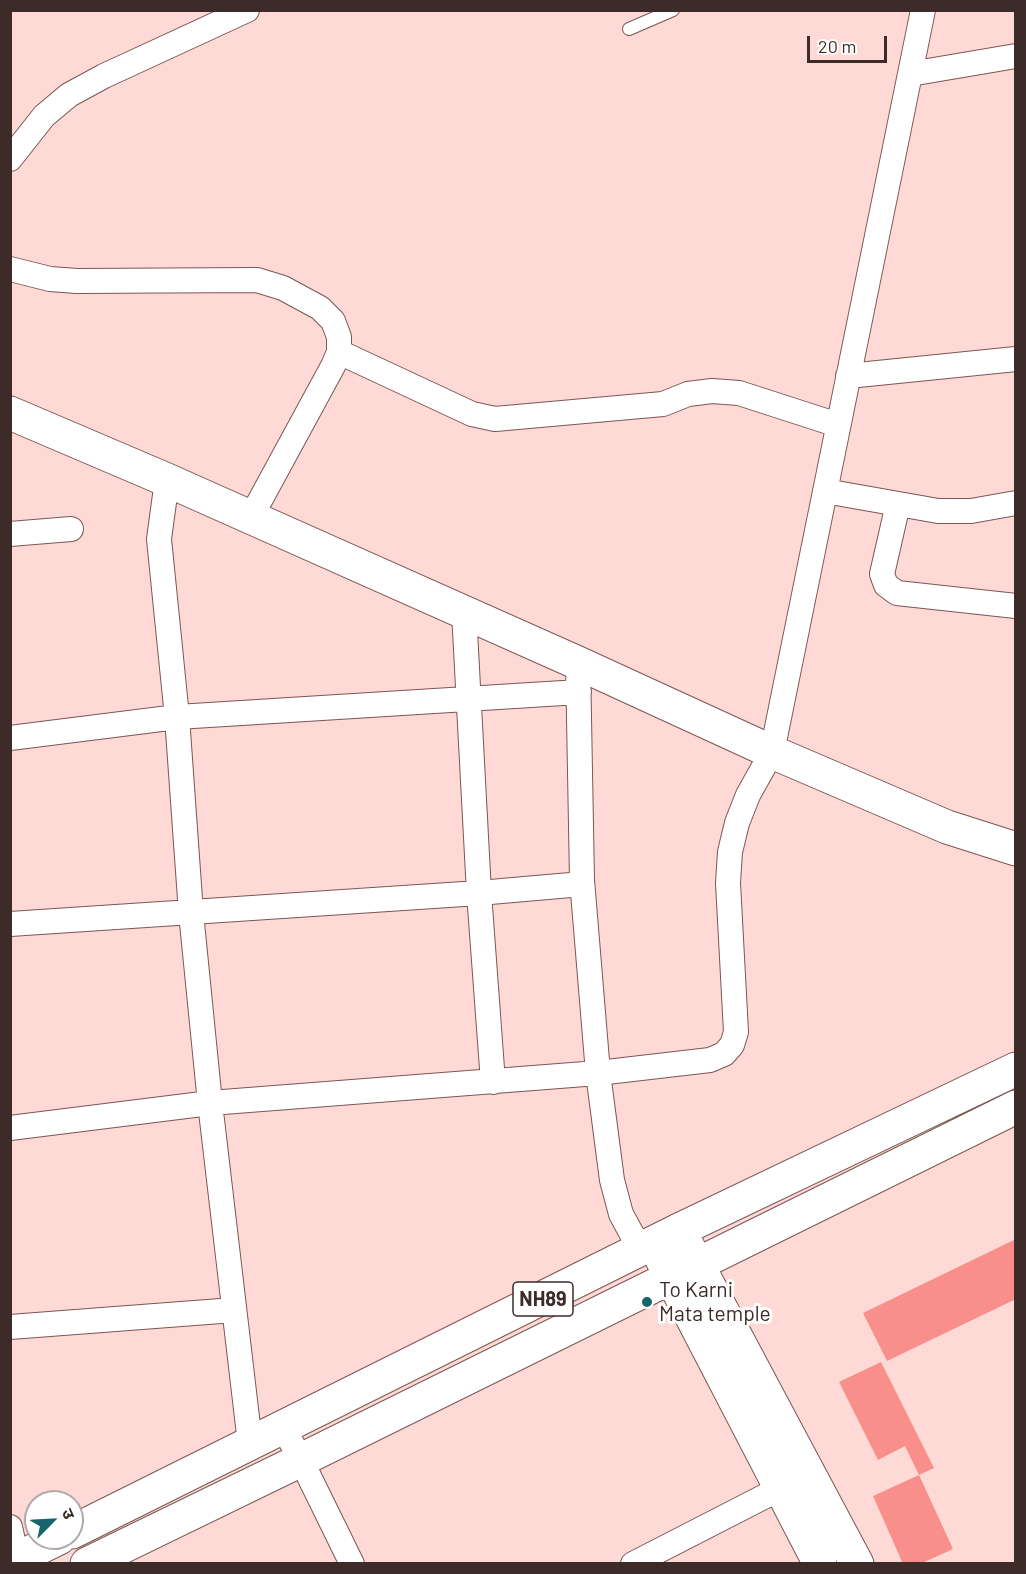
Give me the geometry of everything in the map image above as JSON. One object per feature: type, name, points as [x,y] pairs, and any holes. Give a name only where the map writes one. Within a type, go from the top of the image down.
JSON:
[{"type":"main road","points":[[10,413],[168,480],[464,612],[578,677],[772,752],[947,826],[1016,849]]},
{"type":"main road","name":"NH89","points":[[84,1526],[658,1242],[1016,1069]]},
{"type":"main road","name":"NH89","points":[[87,1563],[301,1460],[1016,1107]]},
{"type":"main road","points":[[658,1242],[684,1270],[857,1563]]},
{"type":"main road","points":[[684,1270],[781,1488],[820,1563]]},
{"type":"main road","points":[[14,1560],[34,1550]]},
{"type":"street","points":[[10,159],[44,116],[69,95],[104,76],[247,10]]},
{"type":"street","points":[[10,1128],[210,1103],[598,1073],[710,1060],[724,1054],[732,1045],[736,1032],[728,884],[730,852],[737,823],[748,795],[772,752],[922,10]]},
{"type":"street","points":[[910,74],[1016,56]]},
{"type":"street","points":[[10,269],[50,279],[77,281],[257,280],[284,288],[320,308],[333,321],[339,337],[339,352],[252,517]]},
{"type":"street","points":[[339,352],[472,414],[495,419],[663,404],[688,394],[712,391],[739,393],[838,425]]},
{"type":"street","points":[[848,376],[1016,359]]},
{"type":"street","points":[[168,480],[159,539],[177,717],[191,913],[210,1103],[250,1443]]},
{"type":"street","points":[[825,491],[938,512],[971,511],[1016,503]]},
{"type":"street","points":[[898,504],[882,574],[886,585],[897,593],[1016,606]]},
{"type":"street","points":[[10,534],[71,529]]},
{"type":"street","points":[[464,612],[479,893],[493,1082]]},
{"type":"street","points":[[10,738],[177,717],[470,699],[578,677],[582,884],[598,1073],[612,1180],[621,1214],[658,1242]]},
{"type":"street","points":[[10,924],[582,884]]},
{"type":"street","points":[[10,1327],[234,1310]]},
{"type":"street","points":[[283,1427],[352,1563]]},
{"type":"street","points":[[633,1563],[781,1488]]},
{"type":"street","points":[[10,1527],[14,1560]]},
{"type":"lane","points":[[629,29],[673,10]]},
{"type":"building","points":[[1016,1239],[1016,1299],[887,1361],[863,1313]]},
{"type":"building","points":[[881,1362],[934,1468],[919,1475],[905,1446],[878,1460],[839,1382]]},
{"type":"building","points":[[919,1475],[953,1549],[920,1564],[903,1564],[873,1496]]},
{"type":"place","name":"To Karni Mata temple","points":[[647,1302]]}]
